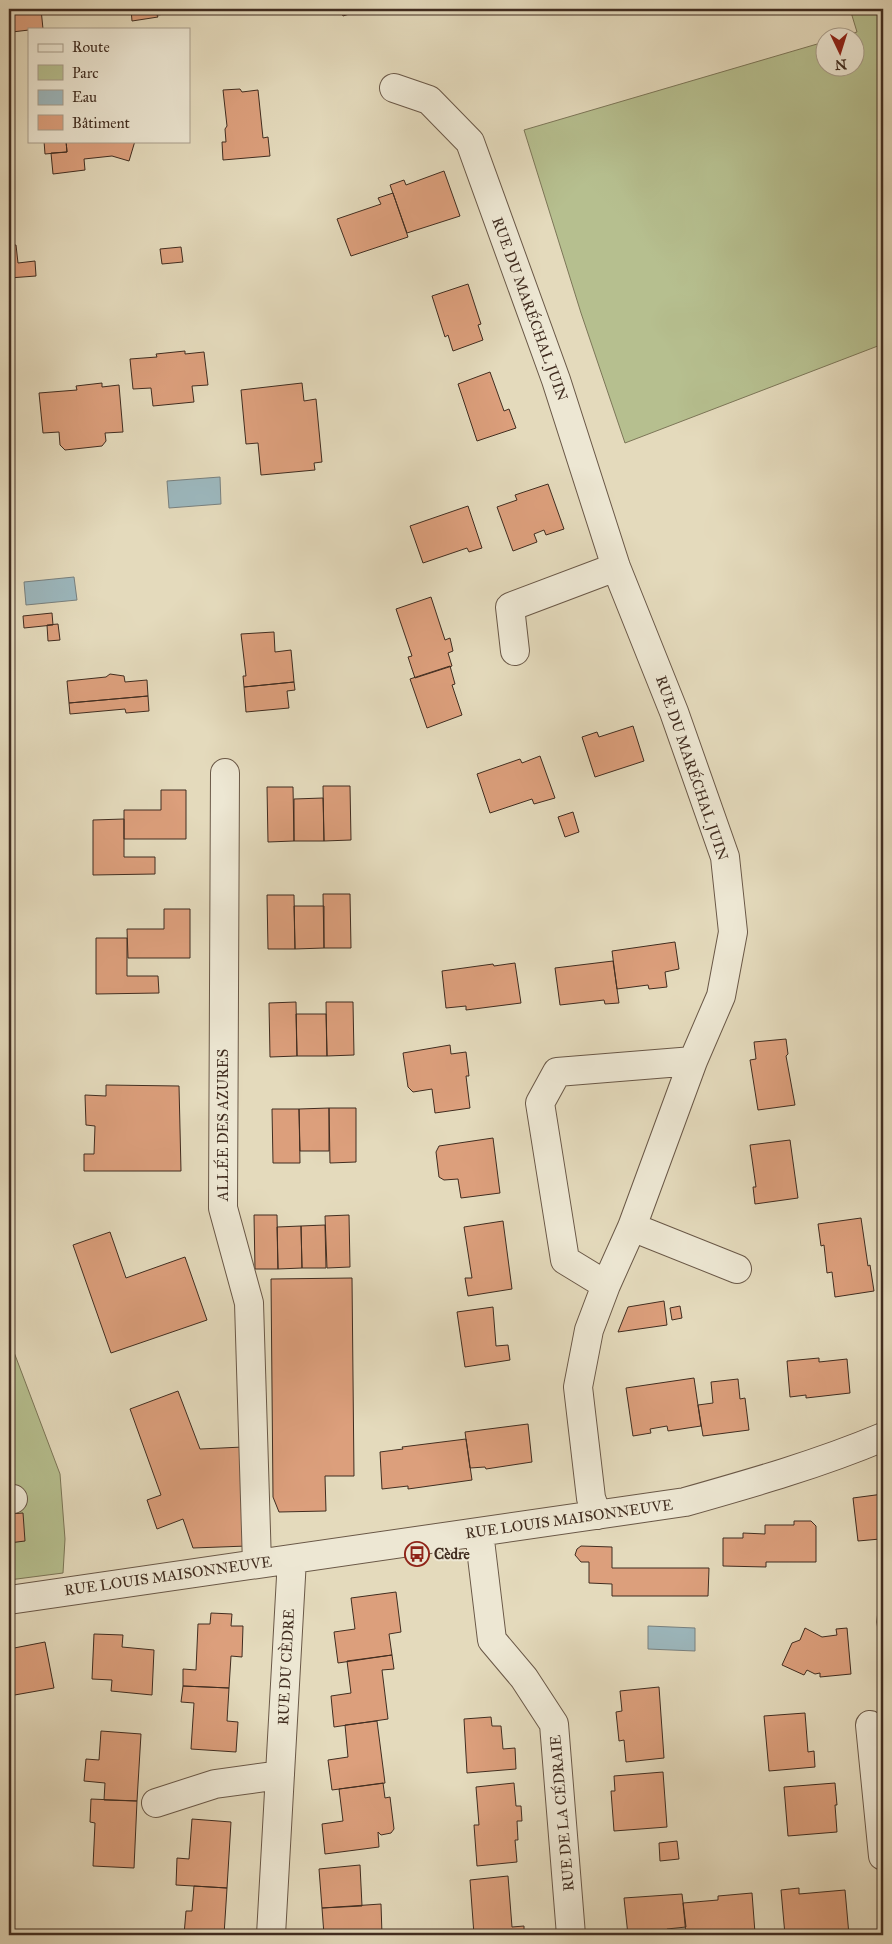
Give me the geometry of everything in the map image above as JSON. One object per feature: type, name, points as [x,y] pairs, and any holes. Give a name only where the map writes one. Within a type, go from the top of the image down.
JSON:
[{"type":"street","name":"RUE DU MARÉCHAL JUIN","points":[[394,88],[429,100],[470,142],[556,380],[616,567],[674,712],[725,857],[733,932],[721,996],[693,1061],[632,1227],[606,1285],[589,1330],[578,1387],[592,1498],[597,1515]]},
{"type":"street","points":[[515,651],[510,607],[616,567]]},
{"type":"street","name":"ALLÉE DES AZURES","points":[[225,773],[223,1208],[249,1303],[257,1564]]},
{"type":"street","points":[[606,1285],[565,1260],[540,1103],[557,1072],[693,1061]]},
{"type":"street","points":[[632,1227],[737,1268]]},
{"type":"street","name":"RUE LOUIS MAISONNEUVE","points":[[9,1600],[685,1502],[770,1478],[853,1450],[883,1437]]},
{"type":"street","name":"RUE DE LA CÉDRAIE","points":[[479,1532],[492,1640],[524,1678],[554,1724],[571,1935]]},
{"type":"street","name":"RUE DU CÈDRE","points":[[271,1935],[292,1559]]},
{"type":"street","points":[[870,1725],[883,1856]]},
{"type":"street","points":[[156,1803],[215,1784],[280,1775]]},
{"type":"green space","points":[[850,9],[883,9],[883,344],[625,443],[581,313],[524,130],[814,45],[814,78],[864,78],[864,28],[856,28]]},
{"type":"green space","points":[[9,1339],[60,1474],[65,1539],[63,1573],[9,1580]]},
{"type":"water","points":[[220,477],[221,504],[169,508],[167,481]]},
{"type":"water","points":[[74,577],[77,600],[26,605],[24,582]]},
{"type":"water","points":[[648,1626],[695,1628],[695,1651],[648,1649]]},
{"type":"building","points":[[9,9],[12,24],[9,24]]},
{"type":"building","points":[[10,9],[41,9],[43,28],[28,28],[28,30],[12,32]]},
{"type":"building","points":[[131,9],[211,9],[157,15],[158,17],[132,21]]},
{"type":"building","points":[[340,9],[365,9],[343,16]]},
{"type":"building","points":[[240,89],[242,92],[258,90],[263,138],[268,137],[270,156],[223,160],[222,142],[226,142],[225,129],[227,126],[223,90]]},
{"type":"building","points":[[44,142],[66,142],[67,152],[45,154]]},
{"type":"building","points":[[66,142],[135,142],[129,161],[112,156],[84,159],[85,170],[53,174],[51,153],[67,152]]},
{"type":"building","points":[[444,171],[460,216],[407,233],[390,185],[404,180],[406,185]]},
{"type":"building","points":[[393,193],[408,237],[351,256],[337,219],[381,204],[378,198]]},
{"type":"building","points":[[9,245],[16,245],[18,263],[35,261],[36,276],[9,278]]},
{"type":"building","points":[[181,247],[183,262],[162,264],[160,249]]},
{"type":"building","points":[[468,284],[481,324],[478,325],[483,340],[453,351],[448,335],[445,337],[432,296]]},
{"type":"building","points":[[185,351],[185,354],[204,352],[208,385],[192,386],[194,402],[153,406],[151,388],[133,389],[130,359],[157,357],[156,354]]},
{"type":"building","points":[[490,372],[504,411],[509,409],[516,428],[477,441],[458,384]]},
{"type":"building","points":[[102,383],[102,387],[119,385],[123,432],[105,433],[106,441],[102,446],[65,450],[60,445],[59,432],[43,433],[39,393],[77,390],[76,386]]},
{"type":"building","points":[[302,383],[304,401],[316,399],[322,462],[314,463],[315,470],[261,475],[258,443],[246,444],[241,390]]},
{"type":"building","points":[[548,484],[564,529],[546,535],[544,530],[534,534],[537,542],[513,551],[497,507],[517,500],[515,495]]},
{"type":"building","points":[[468,506],[482,548],[469,552],[467,548],[423,563],[410,526]]},
{"type":"building","points":[[431,597],[445,640],[450,638],[453,651],[448,653],[452,666],[415,678],[408,657],[412,656],[396,609]]},
{"type":"building","points":[[52,613],[53,625],[24,628],[23,616]]},
{"type":"building","points":[[58,624],[60,640],[48,641],[47,625]]},
{"type":"building","points":[[274,632],[275,652],[291,650],[294,682],[244,687],[243,676],[246,676],[241,634]]},
{"type":"building","points":[[450,666],[455,684],[452,685],[462,715],[427,728],[410,679]]},
{"type":"building","points":[[110,674],[124,676],[125,682],[147,680],[148,696],[69,703],[67,681],[106,677]]},
{"type":"building","points":[[294,682],[295,690],[287,691],[289,708],[246,712],[244,687]]},
{"type":"building","points":[[148,696],[149,711],[126,713],[125,709],[70,714],[69,703]]},
{"type":"building","points":[[633,726],[644,761],[595,777],[582,737],[597,732],[599,737]]},
{"type":"building","points":[[540,756],[555,798],[534,804],[532,799],[490,813],[477,774],[520,759],[522,763]]},
{"type":"building","points":[[323,786],[350,786],[351,840],[324,841]]},
{"type":"building","points":[[267,787],[293,787],[294,841],[268,842]]},
{"type":"building","points":[[161,790],[186,790],[186,839],[124,839],[124,810],[161,810]]},
{"type":"building","points":[[323,798],[324,841],[294,841],[294,799]]},
{"type":"building","points":[[573,812],[579,832],[565,837],[558,817]]},
{"type":"building","points":[[124,819],[124,857],[155,857],[155,874],[93,875],[93,820]]},
{"type":"building","points":[[323,894],[350,894],[351,948],[324,948]]},
{"type":"building","points":[[267,895],[294,895],[295,949],[268,949]]},
{"type":"building","points":[[294,906],[324,906],[324,948],[295,949]]},
{"type":"building","points":[[164,909],[190,909],[190,958],[128,958],[127,929],[164,929]]},
{"type":"building","points":[[96,938],[127,938],[127,976],[158,976],[159,993],[96,994]]},
{"type":"building","points":[[675,942],[679,969],[665,972],[667,987],[649,989],[648,985],[617,989],[612,951]]},
{"type":"building","points":[[613,961],[619,1003],[605,1004],[604,1000],[560,1005],[555,968]]},
{"type":"building","points":[[515,963],[521,1003],[466,1010],[466,1006],[446,1008],[442,971]]},
{"type":"building","points":[[296,1002],[297,1056],[270,1057],[269,1003]]},
{"type":"building","points":[[326,1002],[353,1002],[354,1055],[327,1056]]},
{"type":"building","points":[[296,1014],[326,1014],[327,1056],[297,1056]]},
{"type":"building","points":[[786,1039],[788,1054],[786,1056],[795,1105],[758,1110],[750,1060],[756,1059],[754,1042]]},
{"type":"building","points":[[450,1045],[451,1054],[466,1052],[469,1076],[466,1076],[470,1108],[435,1113],[432,1089],[413,1092],[408,1087],[403,1053]]},
{"type":"building","points":[[106,1085],[179,1086],[181,1171],[84,1171],[84,1154],[94,1154],[95,1126],[86,1125],[85,1095],[106,1096]]},
{"type":"building","points":[[329,1108],[356,1108],[356,1162],[330,1163]]},
{"type":"building","points":[[329,1108],[329,1151],[300,1151],[299,1109]]},
{"type":"building","points":[[272,1109],[299,1109],[300,1163],[273,1163]]},
{"type":"building","points":[[493,1138],[500,1193],[461,1198],[458,1179],[444,1180],[439,1177],[436,1152],[439,1146]]},
{"type":"building","points":[[790,1140],[798,1198],[755,1204],[753,1187],[756,1187],[750,1145]]},
{"type":"building","points":[[254,1215],[277,1215],[278,1269],[255,1269]]},
{"type":"building","points":[[349,1215],[350,1267],[327,1268],[325,1216]]},
{"type":"building","points":[[861,1218],[868,1266],[870,1265],[874,1291],[835,1297],[832,1272],[827,1273],[824,1245],[821,1246],[818,1224]]},
{"type":"building","points":[[503,1221],[512,1289],[468,1296],[465,1278],[472,1278],[464,1227]]},
{"type":"building","points":[[325,1225],[326,1268],[302,1268],[301,1226]]},
{"type":"building","points":[[301,1226],[302,1268],[278,1269],[277,1227]]},
{"type":"building","points":[[110,1232],[126,1278],[185,1257],[207,1320],[111,1353],[73,1245]]},
{"type":"building","points":[[352,1278],[354,1476],[325,1476],[326,1511],[279,1512],[273,1497],[271,1279]]},
{"type":"building","points":[[664,1301],[667,1325],[618,1332],[628,1307]]},
{"type":"building","points":[[680,1306],[682,1318],[672,1320],[670,1308]]},
{"type":"building","points":[[493,1307],[496,1346],[508,1345],[510,1360],[465,1367],[457,1312]]},
{"type":"building","points":[[819,1358],[819,1362],[847,1359],[850,1393],[806,1398],[806,1395],[790,1397],[787,1361]]},
{"type":"building","points":[[694,1378],[701,1426],[668,1431],[667,1426],[650,1429],[651,1433],[633,1436],[626,1388]]},
{"type":"building","points":[[738,1379],[740,1399],[745,1398],[749,1430],[703,1436],[698,1405],[713,1403],[711,1382]]},
{"type":"building","points":[[178,1391],[200,1449],[243,1447],[247,1546],[193,1548],[183,1519],[157,1529],[147,1500],[161,1495],[130,1409]]},
{"type":"building","points":[[528,1424],[532,1462],[486,1469],[485,1467],[470,1468],[465,1432]]},
{"type":"building","points":[[466,1439],[472,1480],[408,1489],[408,1486],[382,1489],[380,1452],[403,1449],[402,1447]]},
{"type":"building","points":[[883,1494],[883,1535],[880,1536],[880,1539],[858,1541],[853,1498]]},
{"type":"building","points":[[23,1513],[25,1541],[9,1543],[9,1514]]},
{"type":"building","points":[[794,1521],[811,1521],[816,1526],[816,1562],[766,1562],[766,1567],[723,1566],[723,1538],[743,1538],[743,1533],[765,1534],[765,1525],[794,1525]]},
{"type":"building","points":[[581,1546],[612,1547],[612,1568],[709,1568],[708,1596],[612,1596],[612,1584],[589,1583],[589,1562],[581,1562],[575,1555],[577,1549]]},
{"type":"building","points":[[396,1592],[401,1632],[389,1634],[392,1655],[338,1663],[334,1632],[355,1629],[351,1598]]},
{"type":"building","points":[[883,1607],[882,1671],[877,1622],[878,1608]]},
{"type":"building","points":[[211,1613],[232,1614],[231,1626],[243,1626],[242,1657],[231,1656],[229,1688],[183,1686],[183,1669],[196,1670],[198,1624],[210,1624]]},
{"type":"building","points":[[805,1628],[822,1637],[837,1635],[836,1629],[847,1628],[851,1674],[820,1677],[820,1673],[815,1674],[807,1670],[804,1675],[782,1665],[792,1643],[800,1640]]},
{"type":"building","points":[[94,1634],[123,1635],[122,1647],[154,1650],[152,1695],[111,1691],[112,1680],[92,1679]]},
{"type":"building","points":[[45,1642],[54,1688],[9,1696],[9,1649]]},
{"type":"building","points":[[392,1655],[394,1669],[382,1670],[388,1719],[334,1727],[331,1696],[351,1693],[347,1661]]},
{"type":"building","points":[[183,1686],[229,1688],[227,1721],[238,1722],[236,1752],[191,1749],[194,1703],[181,1702]]},
{"type":"building","points":[[659,1687],[664,1758],[626,1762],[624,1740],[619,1741],[616,1712],[622,1711],[620,1691]]},
{"type":"building","points":[[805,1713],[808,1752],[814,1751],[815,1767],[769,1771],[764,1716]]},
{"type":"building","points":[[491,1717],[492,1726],[501,1726],[503,1749],[515,1748],[516,1769],[467,1773],[464,1719]]},
{"type":"building","points":[[377,1721],[385,1783],[332,1790],[328,1760],[348,1757],[345,1725]]},
{"type":"building","points":[[101,1731],[141,1734],[137,1801],[104,1800],[105,1783],[84,1781],[86,1759],[99,1760]]},
{"type":"building","points":[[663,1772],[667,1827],[614,1831],[611,1791],[615,1791],[614,1776]]},
{"type":"building","points":[[383,1783],[385,1798],[390,1797],[394,1829],[391,1833],[381,1835],[378,1832],[379,1847],[325,1854],[322,1824],[343,1821],[339,1789]]},
{"type":"building","points":[[514,1783],[516,1806],[521,1806],[522,1821],[517,1821],[518,1840],[515,1840],[517,1862],[477,1866],[474,1825],[479,1825],[476,1787]]},
{"type":"building","points":[[835,1783],[837,1832],[788,1836],[784,1787]]},
{"type":"building","points":[[91,1799],[137,1801],[134,1868],[93,1866],[95,1823],[90,1822]]},
{"type":"building","points":[[192,1819],[231,1822],[227,1888],[176,1885],[177,1858],[189,1859]]},
{"type":"building","points":[[677,1841],[679,1859],[660,1861],[659,1843]]},
{"type":"building","points":[[360,1865],[362,1906],[322,1908],[319,1869]]},
{"type":"building","points":[[508,1876],[512,1927],[524,1926],[524,1935],[474,1935],[470,1880]]},
{"type":"building","points":[[194,1886],[227,1888],[224,1935],[184,1935],[186,1911],[192,1911]]},
{"type":"building","points":[[799,1888],[799,1894],[845,1890],[849,1935],[802,1935],[801,1933],[785,1935],[781,1890]]},
{"type":"building","points":[[752,1893],[755,1933],[686,1935],[683,1903],[718,1900],[718,1896]]},
{"type":"building","points":[[682,1894],[686,1927],[667,1929],[668,1935],[628,1935],[624,1898]]},
{"type":"building","points":[[381,1904],[382,1935],[324,1935],[322,1908]]},
{"type":"place","name":"Cèdre","points":[[417,1554]]}]
